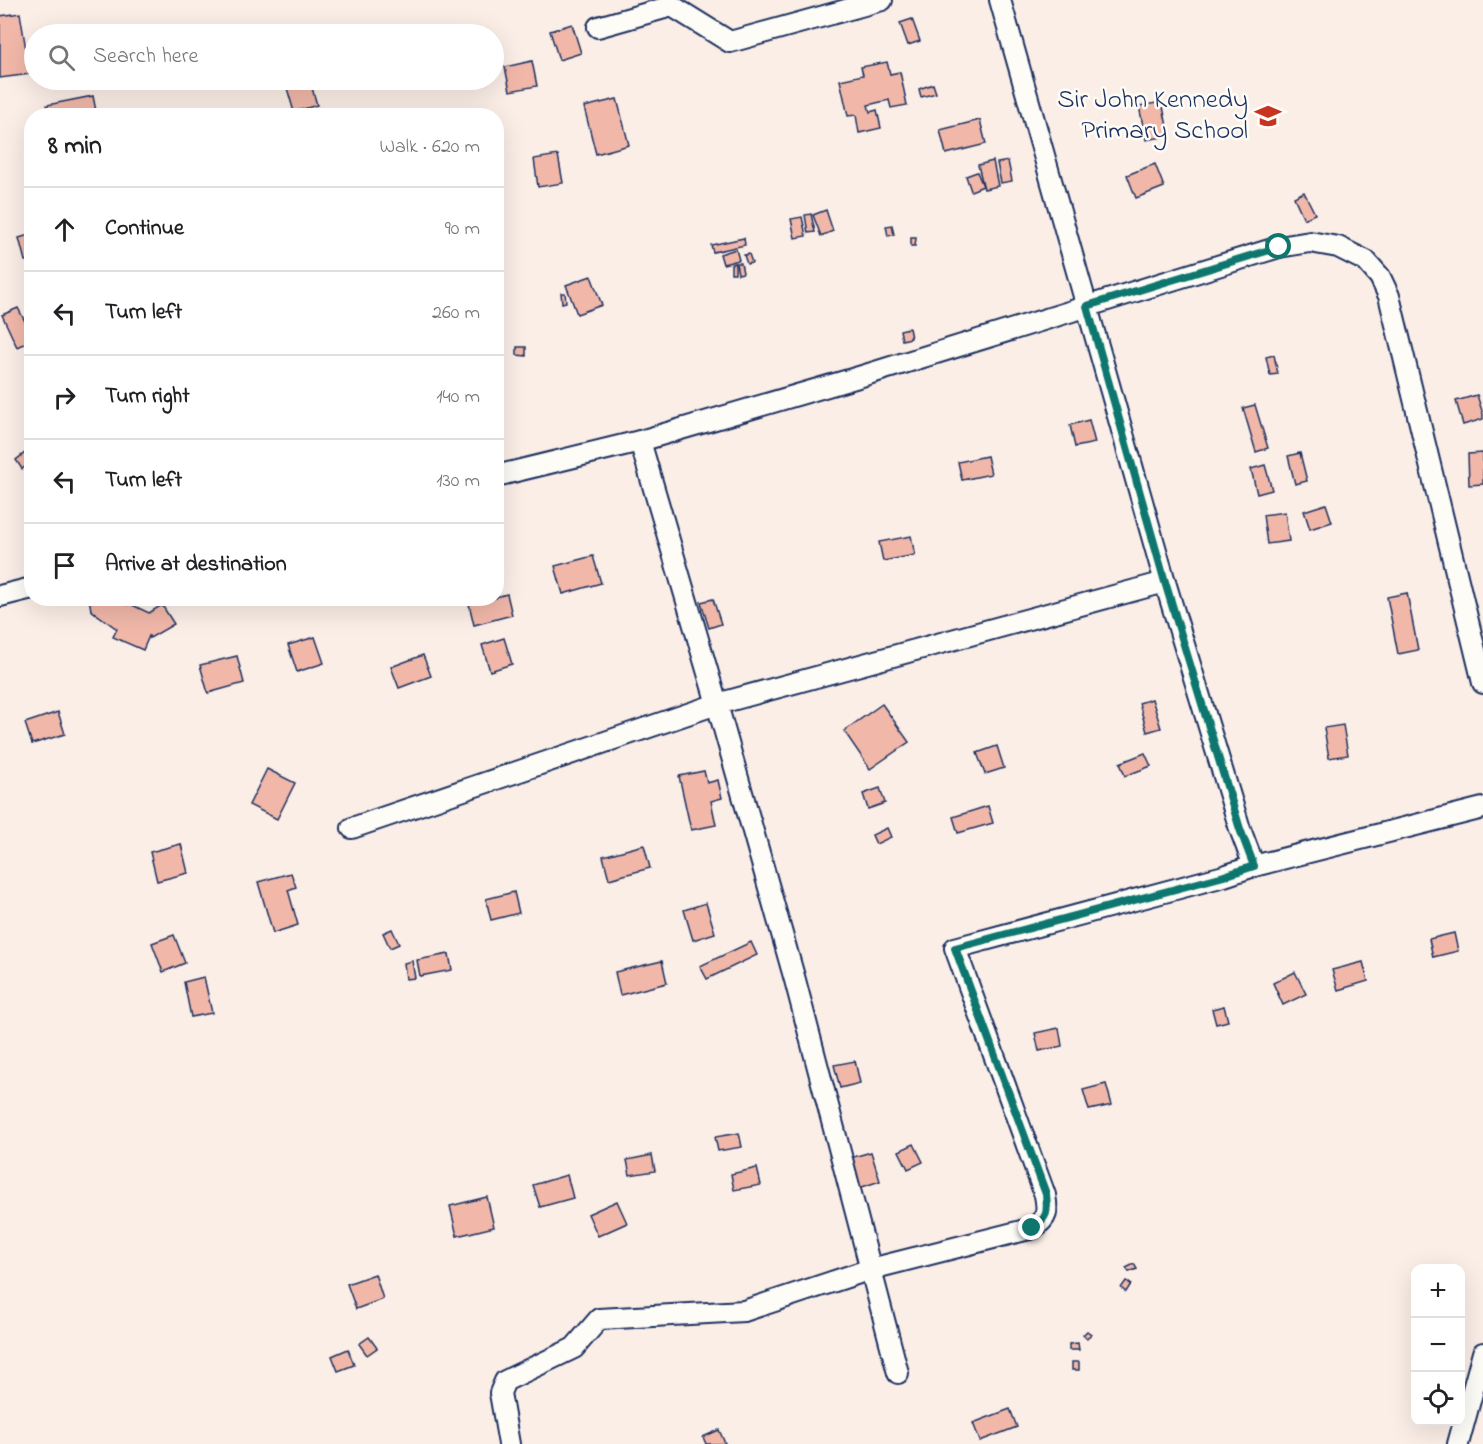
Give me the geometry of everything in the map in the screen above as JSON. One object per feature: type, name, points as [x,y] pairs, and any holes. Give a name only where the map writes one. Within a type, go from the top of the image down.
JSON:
[{"type":"street","points":[[598,27],[672,6],[730,42],[882,0]]},
{"type":"street","points":[[1000,0],[1165,582],[1240,829],[1254,866]]},
{"type":"street","points":[[504,474],[640,441],[862,376],[1279,247],[1310,242],[1338,247],[1366,261],[1380,277],[1389,296],[1483,682]]},
{"type":"street","points":[[640,441],[795,980],[898,1373]]},
{"type":"street","points":[[352,828],[717,704],[1165,582]]},
{"type":"street","points":[[0,596],[24,590]]},
{"type":"street","points":[[509,1444],[500,1393],[506,1382],[573,1348],[599,1319],[744,1311],[871,1269],[1032,1228],[1042,1222],[1048,1210],[1046,1194],[955,948],[1254,866],[1483,808]]},
{"type":"street","points":[[1458,1444],[1483,1353]]},
{"type":"building","points":[[20,13],[24,37],[24,75],[0,78],[0,16]]},
{"type":"building","points":[[912,19],[920,41],[908,45],[900,23]]},
{"type":"building","points":[[572,24],[581,53],[559,60],[550,31]]},
{"type":"building","points":[[532,61],[537,86],[510,91],[505,67]]},
{"type":"building","points":[[887,62],[890,74],[900,72],[907,105],[891,108],[889,100],[868,105],[870,112],[877,110],[881,128],[859,133],[856,115],[848,116],[840,80],[863,75],[861,67]]},
{"type":"building","points":[[933,84],[936,93],[921,97],[919,89]]},
{"type":"building","points":[[288,90],[313,90],[317,105],[293,108]]},
{"type":"building","points":[[93,96],[95,108],[48,108],[47,105]]},
{"type":"building","points":[[617,99],[629,145],[596,154],[584,107]]},
{"type":"building","points":[[1162,102],[1169,136],[1146,140],[1139,106]]},
{"type":"building","points":[[980,120],[986,144],[946,154],[940,130]]},
{"type":"building","points":[[558,155],[563,183],[538,187],[534,159]]},
{"type":"building","points":[[993,161],[998,186],[984,189],[978,165]]},
{"type":"building","points":[[1008,161],[1012,181],[1001,183],[997,163]]},
{"type":"building","points":[[1155,164],[1164,187],[1136,198],[1127,175]]},
{"type":"building","points":[[977,172],[983,186],[971,191],[966,176]]},
{"type":"building","points":[[1304,192],[1315,214],[1304,219],[1294,197]]},
{"type":"building","points":[[826,210],[833,231],[821,236],[813,215]]},
{"type":"building","points":[[811,214],[815,232],[808,233],[805,215]]},
{"type":"building","points":[[802,217],[806,236],[795,238],[791,219]]},
{"type":"building","points":[[892,225],[894,235],[888,236],[886,226]]},
{"type":"building","points":[[24,236],[24,257],[19,238]]},
{"type":"building","points":[[744,238],[745,245],[713,252],[711,245]]},
{"type":"building","points":[[911,238],[916,238],[915,246],[911,246]]},
{"type":"building","points":[[736,249],[739,260],[723,264],[720,254]]},
{"type":"building","points":[[749,254],[752,263],[747,264],[744,255]]},
{"type":"building","points":[[735,263],[735,273],[731,273],[731,264]]},
{"type":"building","points":[[736,263],[741,263],[743,273],[738,274]]},
{"type":"building","points":[[591,276],[602,305],[577,314],[566,285]]},
{"type":"building","points":[[561,293],[565,293],[566,302],[562,303]]},
{"type":"building","points":[[18,308],[24,320],[24,344],[17,347],[2,315]]},
{"type":"building","points":[[909,328],[911,338],[902,340],[900,330]]},
{"type":"building","points":[[517,347],[526,347],[526,356],[517,355]]},
{"type":"building","points":[[1274,355],[1278,374],[1270,375],[1266,357]]},
{"type":"building","points":[[1477,395],[1483,419],[1463,425],[1456,401]]},
{"type":"building","points":[[1255,405],[1268,448],[1256,452],[1243,408]]},
{"type":"building","points":[[1089,420],[1095,443],[1075,447],[1070,425]]},
{"type":"building","points":[[1300,453],[1307,481],[1295,484],[1288,456]]},
{"type":"building","points":[[1483,453],[1483,484],[1469,485],[1468,454]]},
{"type":"building","points":[[24,454],[24,468],[22,469],[16,460]]},
{"type":"building","points":[[987,456],[991,474],[962,480],[958,462]]},
{"type":"building","points":[[1265,465],[1272,490],[1257,494],[1251,469]]},
{"type":"building","points":[[1326,504],[1332,522],[1310,529],[1304,511]]},
{"type":"building","points":[[1285,512],[1289,541],[1267,544],[1263,515]]},
{"type":"building","points":[[911,536],[915,555],[883,561],[879,542]]},
{"type":"building","points":[[593,556],[601,583],[563,594],[555,566]]},
{"type":"building","points":[[1407,593],[1418,650],[1398,654],[1387,597]]},
{"type":"building","points":[[507,594],[512,615],[474,625],[469,606],[504,606],[504,595]]},
{"type":"building","points":[[713,599],[721,624],[709,628],[701,602]]},
{"type":"building","points":[[90,606],[134,606],[149,613],[163,606],[174,624],[150,638],[149,636],[143,650],[113,637],[117,629],[91,610]]},
{"type":"building","points":[[315,637],[324,663],[297,672],[288,645]]},
{"type":"building","points":[[504,638],[512,664],[490,671],[482,645]]},
{"type":"building","points":[[423,655],[431,676],[399,688],[391,667]]},
{"type":"building","points":[[237,656],[244,683],[208,693],[200,665]]},
{"type":"building","points":[[1152,699],[1161,728],[1147,732],[1139,703]]},
{"type":"building","points":[[882,704],[909,742],[870,769],[844,731]]},
{"type":"building","points":[[58,712],[65,734],[32,744],[25,723]]},
{"type":"building","points":[[1343,725],[1348,755],[1329,758],[1324,728]]},
{"type":"building","points":[[997,746],[1004,768],[985,774],[977,753]]},
{"type":"building","points":[[1145,753],[1151,766],[1125,776],[1120,763]]},
{"type":"building","points":[[267,769],[295,783],[277,819],[249,805]]},
{"type":"building","points":[[704,771],[707,783],[718,780],[722,798],[711,801],[716,825],[691,830],[679,776]]},
{"type":"building","points":[[880,788],[885,803],[868,809],[863,794]]},
{"type":"building","points":[[988,806],[993,823],[958,833],[953,817]]},
{"type":"building","points":[[887,828],[891,837],[876,844],[872,835]]},
{"type":"building","points":[[181,844],[188,873],[157,881],[150,852]]},
{"type":"building","points":[[644,845],[650,868],[609,879],[603,856]]},
{"type":"building","points":[[291,873],[296,887],[288,890],[298,925],[273,933],[258,882]]},
{"type":"building","points":[[514,892],[519,913],[491,920],[486,899]]},
{"type":"building","points":[[706,903],[715,933],[693,940],[684,910]]},
{"type":"building","points":[[392,929],[399,944],[390,948],[383,933]]},
{"type":"building","points":[[1454,933],[1458,951],[1433,957],[1429,939]]},
{"type":"building","points":[[174,935],[185,963],[163,972],[152,943]]},
{"type":"building","points":[[751,942],[757,955],[707,979],[700,966]]},
{"type":"building","points":[[449,954],[452,970],[420,976],[417,960]]},
{"type":"building","points":[[412,961],[415,978],[406,979],[404,963]]},
{"type":"building","points":[[662,961],[667,983],[620,995],[615,972]]},
{"type":"building","points":[[1363,962],[1368,981],[1338,990],[1332,970]]},
{"type":"building","points":[[1295,972],[1306,994],[1283,1005],[1273,983]]},
{"type":"building","points":[[204,977],[212,1013],[191,1017],[184,982]]},
{"type":"building","points":[[1224,1006],[1228,1021],[1216,1024],[1212,1009]]},
{"type":"building","points":[[1059,1028],[1062,1046],[1039,1051],[1035,1033]]},
{"type":"building","points":[[855,1061],[860,1083],[840,1088],[834,1065]]},
{"type":"building","points":[[1106,1084],[1112,1105],[1089,1110],[1083,1090]]},
{"type":"building","points":[[739,1133],[742,1147],[718,1151],[715,1137]]},
{"type":"building","points":[[914,1144],[923,1162],[908,1169],[899,1151]]},
{"type":"building","points":[[871,1152],[880,1181],[859,1188],[850,1158]]},
{"type":"building","points":[[652,1155],[655,1171],[630,1175],[627,1160]]},
{"type":"building","points":[[757,1168],[761,1185],[734,1190],[731,1174]]},
{"type":"building","points":[[567,1175],[573,1198],[540,1207],[533,1185]]},
{"type":"building","points":[[487,1197],[494,1227],[457,1236],[450,1206]]},
{"type":"building","points":[[617,1201],[627,1223],[598,1236],[588,1214]]},
{"type":"building","points":[[1134,1264],[1137,1269],[1129,1272],[1126,1268]]},
{"type":"building","points":[[375,1274],[383,1299],[356,1309],[347,1284]]},
{"type":"building","points":[[1126,1281],[1131,1284],[1126,1292],[1121,1288]]},
{"type":"building","points":[[1087,1331],[1091,1334],[1087,1339],[1083,1335]]},
{"type":"building","points":[[369,1337],[377,1348],[367,1355],[359,1344]]},
{"type":"building","points":[[1078,1343],[1079,1350],[1069,1350],[1069,1344]]},
{"type":"building","points":[[348,1349],[354,1365],[338,1371],[332,1356]]},
{"type":"building","points":[[1072,1362],[1079,1362],[1079,1370],[1072,1370]]},
{"type":"building","points":[[1010,1409],[1017,1427],[980,1441],[973,1423]]},
{"type":"building","points":[[719,1430],[725,1443],[706,1444],[703,1437]]},
{"type":"place","name":"Sir John Kennedy Primary School","points":[[1268,116]]},
{"type":"route","points":[[1032,1228],[1042,1222],[1048,1210],[1046,1194],[955,948],[1254,866],[1240,829],[1165,582],[1087,306],[1279,247]]}]
